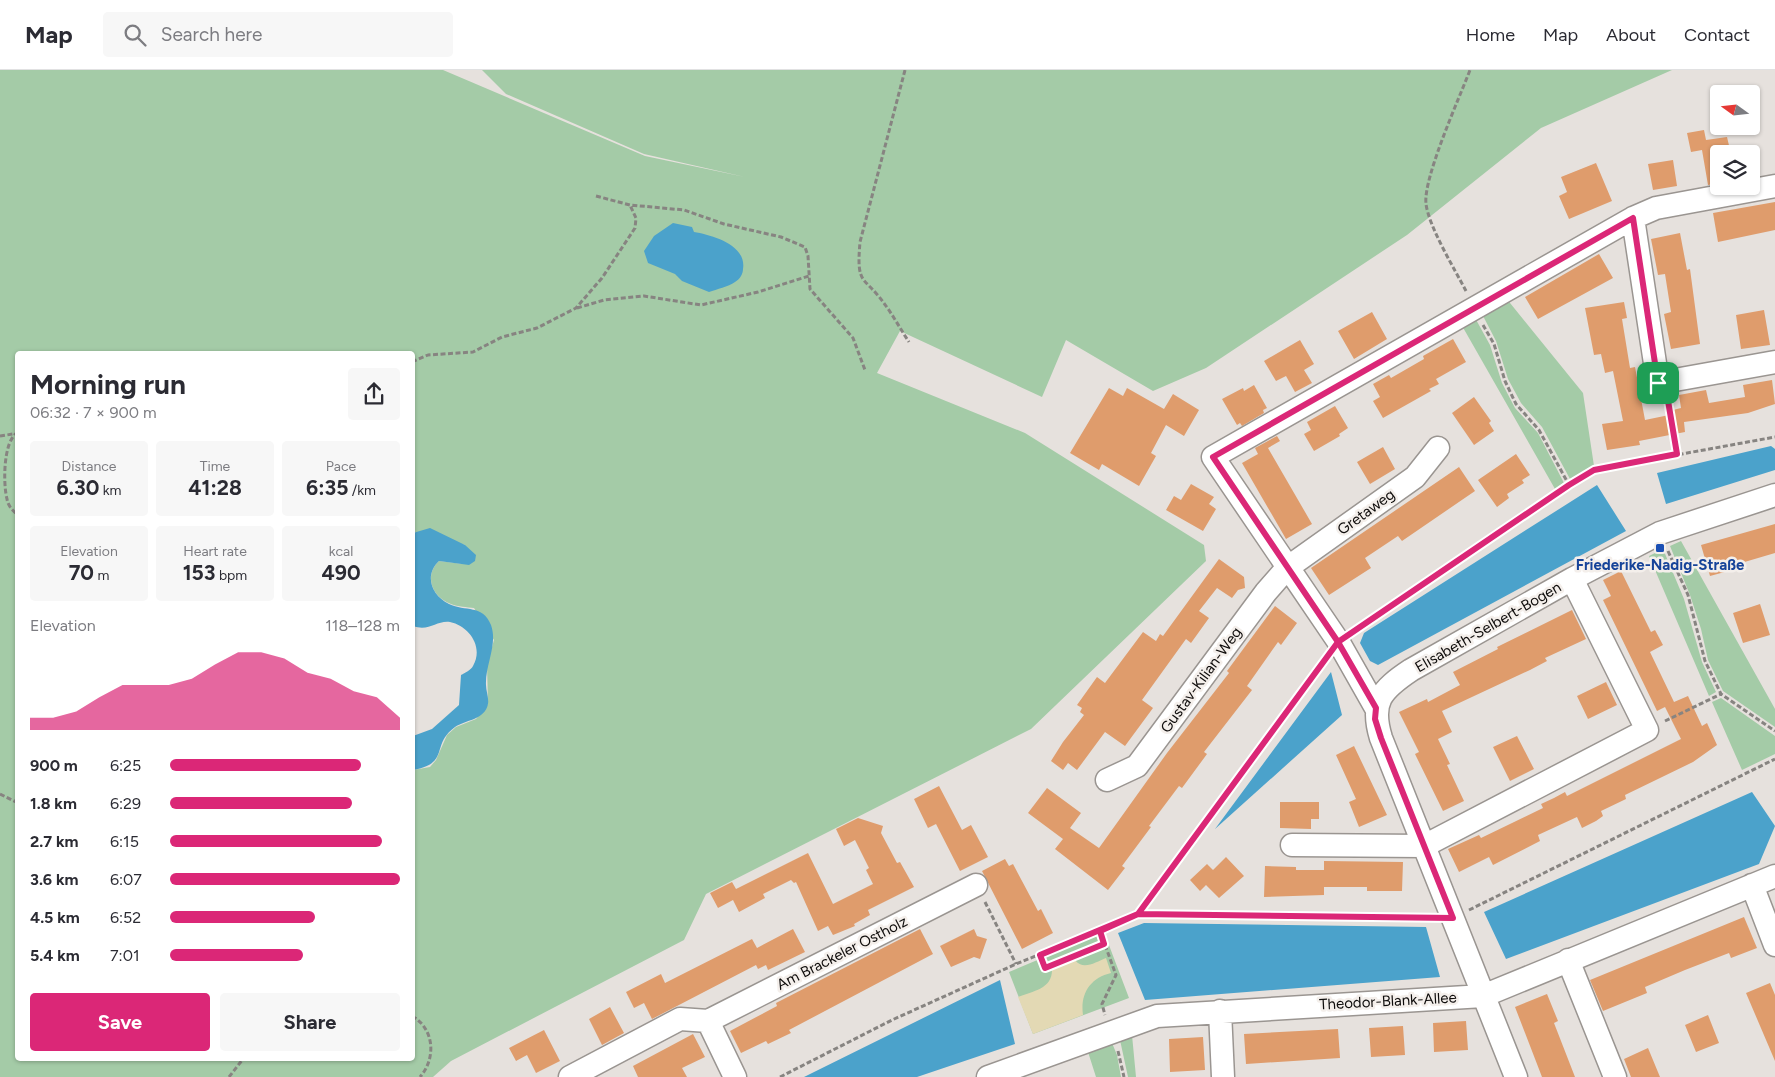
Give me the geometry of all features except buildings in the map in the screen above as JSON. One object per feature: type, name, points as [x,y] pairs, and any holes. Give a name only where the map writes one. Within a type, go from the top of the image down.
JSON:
[{"type":"street","points":[[1516,1077],[1482,996],[1381,738],[1375,719],[1376,708],[1338,642],[1213,457],[1633,218],[1656,208],[1775,186]]},
{"type":"street","points":[[1633,218],[1658,383],[1775,362]]},
{"type":"street","name":"Gretaweg","points":[[1288,568],[1415,476],[1438,448]]},
{"type":"street","name":"Elisabeth-Selbert-Bogen","points":[[1376,708],[1384,694],[1406,673],[1572,578],[1660,533],[1775,495]]},
{"type":"street","name":"Gustav-Kilian-Weg","points":[[1107,780],[1137,766],[1266,592],[1288,568]]},
{"type":"street","points":[[1292,845],[1424,846],[1647,730],[1572,578]]},
{"type":"street","name":"Theodor-Blank-Allee","points":[[988,1077],[1016,1072],[1111,1031],[1157,1016],[1220,1010],[1482,996],[1775,876]]},
{"type":"street","name":"Am Brackeler Ostholz","points":[[708,1021],[976,885]]},
{"type":"street","points":[[1752,885],[1775,946]]},
{"type":"street","points":[[1568,960],[1615,1077]]},
{"type":"street","points":[[1220,1010],[1223,1077]]},
{"type":"street","points":[[570,1077],[680,1019],[708,1021],[735,1077]]},
{"type":"path","points":[[905,70],[860,242],[858,266],[862,281],[885,304],[908,342]]},
{"type":"path","points":[[1470,70],[1433,167],[1426,203],[1436,231],[1494,344],[1505,381],[1516,404],[1539,430],[1569,485]]},
{"type":"path","points":[[596,196],[630,205],[684,210],[724,224],[781,237],[805,247],[808,256],[810,289],[853,338],[865,370]]},
{"type":"path","points":[[576,308],[602,278],[635,228],[636,218],[630,205]]},
{"type":"path","points":[[415,361],[428,356],[473,352],[502,337],[537,328],[576,308],[604,300],[644,296],[701,305],[758,292],[809,276]]},
{"type":"path","points":[[1665,383],[1677,454]]},
{"type":"path","points":[[0,436],[15,433]]},
{"type":"path","points":[[15,434],[8,444],[6,460],[6,499],[10,508],[15,512]]},
{"type":"path","points":[[1138,914],[1338,642],[1594,470],[1775,437]]},
{"type":"path","points":[[1660,533],[1688,595],[1705,661],[1721,694],[1775,731]]},
{"type":"path","points":[[1647,730],[1721,694]]},
{"type":"path","points":[[780,1077],[892,1020],[1016,964],[1138,914],[1453,918],[1775,759]]},
{"type":"path","points":[[0,794],[15,802]]},
{"type":"path","points":[[976,885],[1016,964]]},
{"type":"path","points":[[1100,931],[1116,975],[1102,1004],[1116,1042],[1124,1077]]},
{"type":"path","points":[[1040,955],[1045,968],[1104,944]]},
{"type":"path","points":[[415,1018],[423,1026],[433,1050],[426,1070],[420,1077]]},
{"type":"path","points":[[229,1077],[241,1061]]},
{"type":"green space","points":[[0,70],[443,70],[645,156],[745,177],[644,154],[506,94],[482,70],[1672,70],[1541,128],[1407,235],[1206,368],[1153,391],[1066,340],[1042,397],[900,331],[877,373],[1025,433],[1204,545],[1206,561],[1031,729],[706,894],[684,940],[451,1061],[433,1077],[0,1077]]},
{"type":"green space","points":[[1506,298],[1583,393],[1594,466],[1570,479],[1542,427],[1521,403],[1508,379],[1496,341],[1481,312]]},
{"type":"green space","points":[[1474,316],[1490,345],[1502,383],[1515,408],[1538,433],[1564,483],[1555,489],[1461,324]]},
{"type":"green space","points":[[1681,541],[1775,709],[1775,727],[1723,691],[1708,660],[1701,629],[1690,595],[1670,546]]},
{"type":"green space","points":[[1663,549],[1684,599],[1702,662],[1716,692],[1709,696],[1649,556]]},
{"type":"green space","points":[[1721,698],[1775,736],[1775,754],[1742,770],[1712,702]]},
{"type":"green space","points":[[1104,932],[1129,998],[1033,1034],[1009,972]]},
{"type":"green space","points":[[1132,1035],[1136,1077],[1128,1077],[1120,1040]]},
{"type":"green space","points":[[1112,1043],[1117,1055],[1121,1077],[1096,1077],[1088,1052]]},
{"type":"sand","points":[[1106,958],[1111,973],[1097,979],[1088,988],[1083,1000],[1083,1015],[1033,1034],[1018,997],[1045,985],[1049,981],[1052,970],[1075,960],[1082,965],[1086,965]]},
{"type":"water","points":[[673,223],[692,227],[694,232],[718,239],[734,248],[740,254],[743,261],[743,271],[740,278],[729,285],[709,292],[682,281],[675,274],[648,263],[644,251],[654,236]]},
{"type":"water","points":[[1771,446],[1775,449],[1775,470],[1666,504],[1657,473]]},
{"type":"water","points":[[1597,485],[1626,531],[1378,665],[1370,661],[1360,643],[1364,633]]},
{"type":"water","points":[[430,528],[465,545],[476,555],[475,561],[469,565],[439,561],[434,566],[432,572],[432,584],[438,595],[449,604],[478,611],[488,618],[493,632],[493,640],[486,678],[488,704],[486,709],[474,719],[455,727],[443,740],[432,763],[415,770],[415,735],[432,729],[459,705],[461,675],[472,667],[477,652],[473,638],[457,624],[445,622],[424,628],[415,626],[415,532]]},
{"type":"water","points":[[1331,672],[1342,715],[1215,829]]},
{"type":"water","points":[[1752,792],[1775,826],[1759,864],[1506,959],[1484,912]]},
{"type":"water","points":[[1144,923],[1426,927],[1440,977],[1145,1000],[1118,933]]},
{"type":"water","points":[[1000,980],[1015,1044],[917,1077],[804,1077]]},
{"type":"place","name":"Friederike-Nadig-Straße","points":[[1660,548]]},
{"type":"route","points":[[1658,383],[1633,218],[1213,457],[1338,642],[1376,708],[1375,719],[1381,738],[1453,918],[1138,914],[1100,931],[1104,944],[1045,968],[1040,955],[1138,914],[1338,642],[1594,470],[1677,454],[1665,383],[1658,383]]}]
